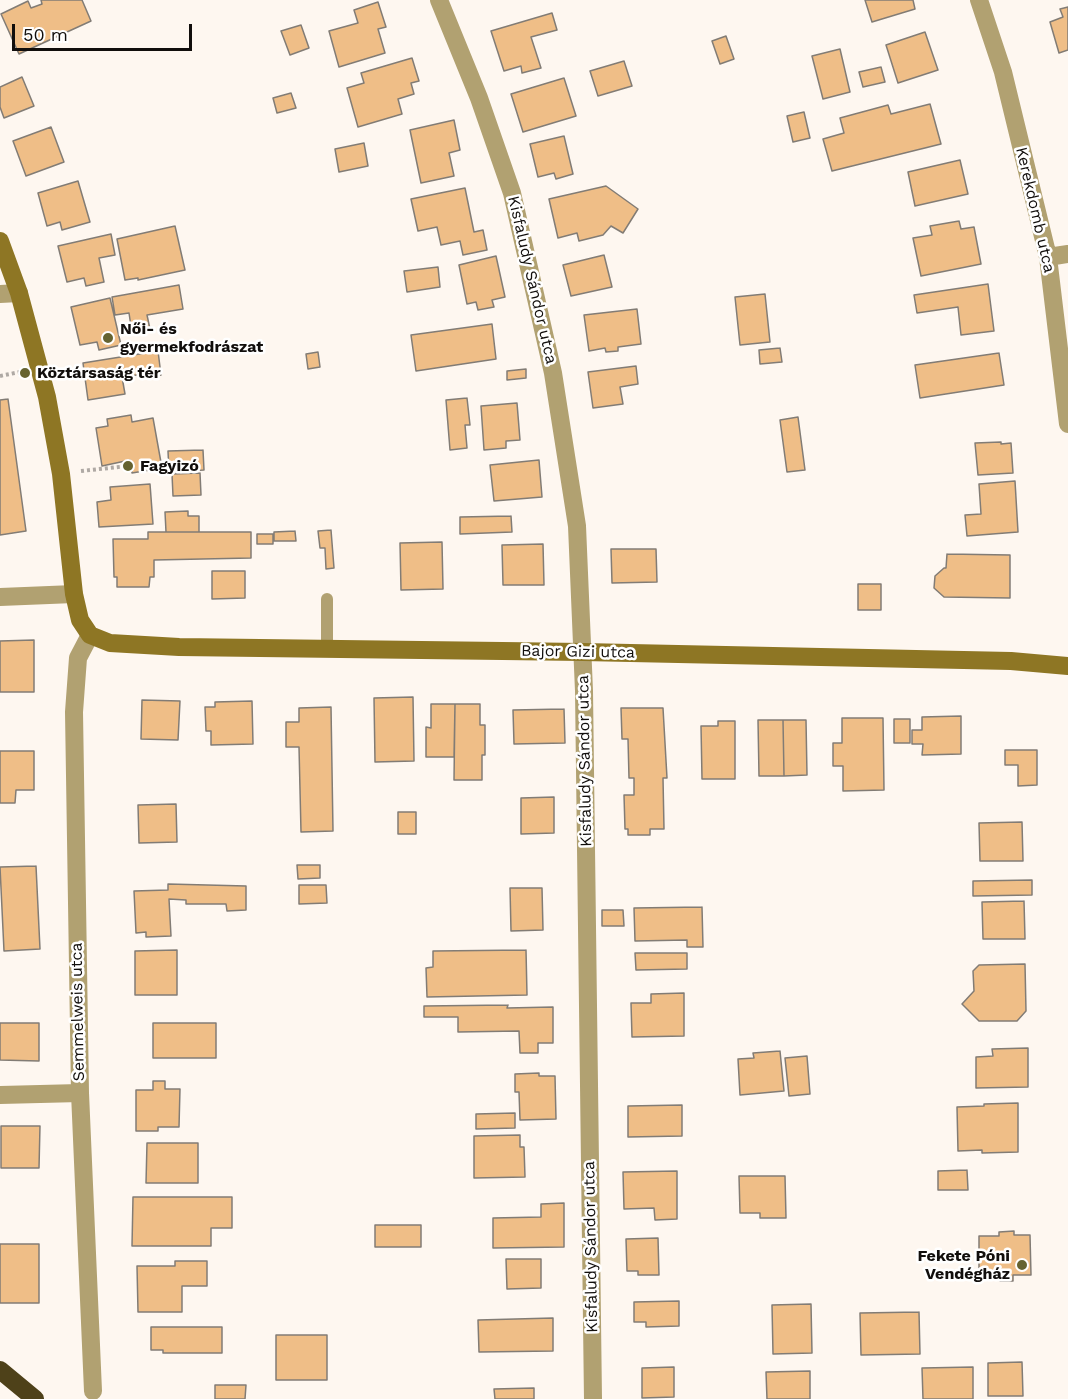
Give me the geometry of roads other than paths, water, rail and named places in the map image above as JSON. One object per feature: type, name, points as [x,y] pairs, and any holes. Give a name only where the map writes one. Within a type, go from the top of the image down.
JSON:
[{"type":"highway","points":[[0,1370],[35,1399]]},
{"type":"street","name":"Kisfaludy Sándor utca","points":[[439,0],[479,98],[512,193],[553,372],[577,526],[583,652],[593,1399]]},
{"type":"street","name":"Kerekdomb utca","points":[[979,0],[1003,72],[1048,257],[1068,424]]},
{"type":"street","points":[[0,241],[19,293],[47,397],[61,474],[74,594],[80,620],[90,635]]},
{"type":"street","points":[[1048,257],[1068,254]]},
{"type":"street","points":[[0,294],[19,293]]},
{"type":"street","points":[[0,597],[74,594]]},
{"type":"street","name":"Bajor Gizi utca","points":[[90,635],[110,643],[138,646],[1011,661],[1068,666]]},
{"type":"street","name":"Semmelweis utca","points":[[90,635],[78,658],[74,712],[80,1094],[93,1391]]},
{"type":"street","points":[[0,1095],[80,1094]]},
{"type":"lane","points":[[327,599],[327,649]]},
{"type":"place","name":"Női- és gyermekfodrászat","points":[[108,338]]},
{"type":"place","name":"Köztársaság tér","points":[[25,373]]},
{"type":"place","name":"Fagyizó","points":[[128,466]]},
{"type":"place","name":"Fekete Póni Vendégház","points":[[1022,1265]]}]
